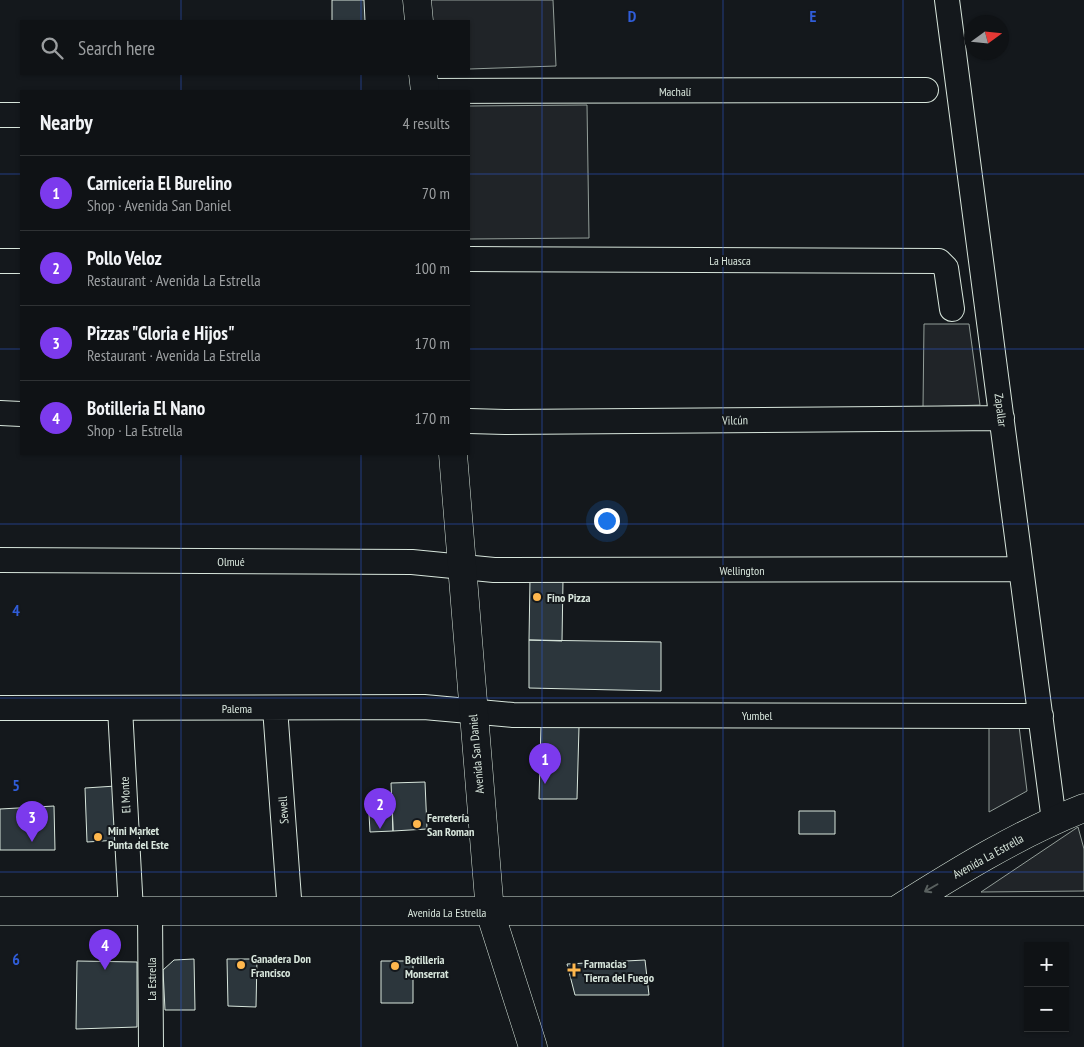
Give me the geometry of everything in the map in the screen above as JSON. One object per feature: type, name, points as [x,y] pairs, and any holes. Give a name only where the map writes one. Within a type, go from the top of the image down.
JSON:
[{"type":"main road","points":[[417,0],[419,20]]},
{"type":"main road","points":[[423,75],[425,90]]},
{"type":"main road","name":"Avenida San Daniel","points":[[453,455],[490,912],[533,1047]]},
{"type":"main road","name":"Avenida La Estrella","points":[[895,911],[997,851],[1054,821],[1084,810]]},
{"type":"main road","name":"Avenida La Estrella","points":[[0,911],[1084,911]]},
{"type":"street","name":"Zapallar","points":[[947,0],[1054,821]]},
{"type":"street","name":"Machalí","points":[[470,91],[926,90]]},
{"type":"street","points":[[0,115],[20,115]]},
{"type":"street","name":"La Huasca","points":[[470,259],[939,261],[946,268],[952,309]]},
{"type":"street","points":[[0,261],[20,261]]},
{"type":"street","points":[[0,414],[20,414]]},
{"type":"street","name":"Vilcún","points":[[470,421],[1002,418]]},
{"type":"street","name":"Olmué","points":[[0,560],[412,562],[462,567]]},
{"type":"street","name":"Wellington","points":[[462,567],[494,570],[1021,569]]},
{"type":"street","name":"Palema","points":[[0,708],[424,707],[473,712]]},
{"type":"street","name":"El Monte","points":[[120,708],[141,912]]},
{"type":"street","name":"Sewell","points":[[275,708],[290,912]]},
{"type":"street","name":"Yumbel","points":[[473,712],[513,715],[1041,716]]},
{"type":"street","name":"La Estrella","points":[[141,912],[151,1047]]},
{"type":"shaded area","points":[[430,0],[553,0],[556,66],[470,69],[470,20],[430,20]]},
{"type":"shaded area","points":[[587,105],[589,238],[470,239],[470,106]]},
{"type":"shaded area","points":[[924,324],[969,324],[980,405],[923,407]]},
{"type":"shaded area","points":[[989,724],[1019,726],[1027,791],[989,812]]},
{"type":"shaded area","points":[[1078,827],[1084,849],[1084,891],[981,892]]},
{"type":"building","points":[[332,0],[364,0],[365,20],[332,20]]},
{"type":"building","points":[[530,579],[563,580],[562,641],[529,640]]},
{"type":"building","points":[[529,640],[661,642],[661,691],[529,688]]},
{"type":"building","points":[[541,726],[579,727],[577,799],[539,799]]},
{"type":"building","points":[[425,782],[427,829],[393,831],[391,783]]},
{"type":"building","points":[[116,786],[118,840],[87,842],[85,788]]},
{"type":"building","points":[[392,794],[393,831],[370,832],[368,796]]},
{"type":"building","points":[[54,806],[55,850],[0,850],[0,809]]},
{"type":"building","points":[[799,811],[835,811],[835,834],[799,834]]},
{"type":"building","points":[[194,959],[195,1010],[165,1010],[163,970],[174,960]]},
{"type":"building","points":[[227,959],[257,959],[256,1007],[228,1006]]},
{"type":"building","points":[[645,960],[649,995],[575,995],[567,964]]},
{"type":"building","points":[[77,961],[137,962],[137,1027],[76,1029]]},
{"type":"building","points":[[381,961],[413,961],[413,1003],[381,1003]]},
{"type":"place","name":"Fino Pizza","points":[[537,597]]},
{"type":"place","name":"Carniceria El Burelino","points":[[545,784]]},
{"type":"place","name":"Ferretería San Roman","points":[[417,824]]},
{"type":"place","name":"Pollo Veloz","points":[[380,829]]},
{"type":"place","name":"Mini Market Punta del Este","points":[[98,837]]},
{"type":"place","name":"Pizzas \"Gloria e Hijos\"","points":[[32,842]]},
{"type":"place","name":"Ganadera Don Francisco","points":[[241,965]]},
{"type":"place","name":"Botilleria Monserrat","points":[[395,966]]},
{"type":"place","name":"Botilleria El Nano","points":[[105,970]]},
{"type":"place","name":"Farmacias Tierra del Fuego","points":[[574,970]]}]
